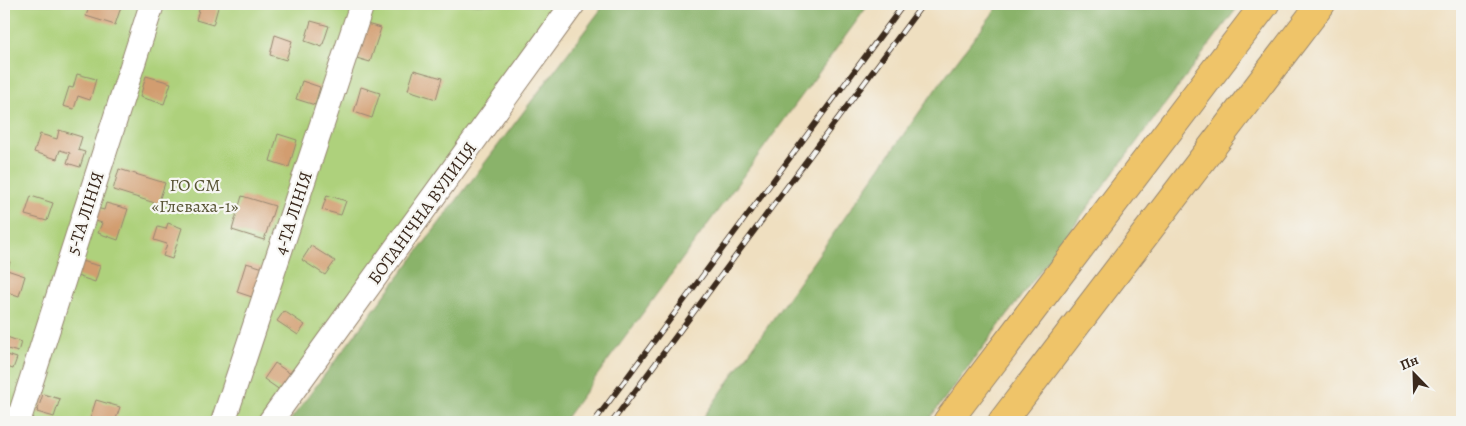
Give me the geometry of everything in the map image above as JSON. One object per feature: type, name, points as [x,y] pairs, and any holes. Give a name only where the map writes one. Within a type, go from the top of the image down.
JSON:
[{"type":"highway","points":[[947,422],[1266,4]]},
{"type":"highway","points":[[1002,422],[1321,4]]},
{"type":"street","name":"5-ТА ЛІНІЯ","points":[[18,422],[152,4]]},
{"type":"street","name":"4-ТА ЛІНІЯ","points":[[223,422],[362,4]]},
{"type":"street","name":"БОТАНІЧНА ВУЛИЦЯ","points":[[270,422],[574,4]]},
{"type":"green space","name":"ГО СМ «Глеваха-1»","points":[[4,4],[582,4],[263,422],[4,422]]},
{"type":"green space","points":[[605,4],[869,4],[563,422],[289,422]]},
{"type":"green space","points":[[1000,4],[1240,4],[927,422],[700,422],[940,83]]},
{"type":"building","points":[[90,4],[122,4],[115,25],[86,16]]},
{"type":"building","points":[[195,4],[219,4],[213,25],[196,20],[200,6]]},
{"type":"building","points":[[311,21],[329,26],[322,47],[305,41]]},
{"type":"building","points":[[363,23],[381,28],[370,62],[353,57]]},
{"type":"building","points":[[275,35],[292,41],[286,60],[270,55]]},
{"type":"building","points":[[414,70],[442,78],[436,99],[408,90]]},
{"type":"building","points":[[77,74],[96,79],[90,100],[78,96],[74,109],[63,106],[69,87],[73,88]]},
{"type":"building","points":[[146,76],[171,83],[164,104],[140,97]]},
{"type":"building","points":[[302,81],[320,87],[315,105],[296,99]]},
{"type":"building","points":[[361,87],[380,93],[372,118],[354,112]]},
{"type":"building","points":[[59,130],[82,137],[78,150],[85,152],[80,167],[67,163],[70,153],[60,150],[57,159],[34,152],[40,134],[57,139]]},
{"type":"building","points":[[278,134],[297,140],[289,167],[270,161]]},
{"type":"building","points":[[119,169],[165,183],[158,204],[113,190]]},
{"type":"building","points":[[327,195],[346,201],[341,215],[322,210]]},
{"type":"building","points":[[31,196],[53,203],[47,221],[25,215]]},
{"type":"building","points":[[242,196],[275,206],[264,240],[232,230]]},
{"type":"building","points":[[106,203],[128,209],[118,240],[98,233],[102,223],[93,220],[97,208],[104,210]]},
{"type":"building","points":[[168,223],[182,228],[172,259],[163,256],[167,244],[154,240],[158,227],[166,229]]},
{"type":"building","points":[[311,246],[335,261],[325,275],[302,260]]},
{"type":"building","points":[[4,260],[10,262],[7,270],[25,276],[19,296],[4,291]]},
{"type":"building","points":[[81,261],[100,266],[95,282],[77,276]]},
{"type":"building","points":[[246,263],[264,268],[255,298],[237,292]]},
{"type":"building","points":[[284,311],[305,325],[298,335],[277,321]]},
{"type":"building","points":[[4,336],[21,342],[18,352],[4,348]]},
{"type":"building","points":[[4,354],[17,358],[13,369],[4,366]]},
{"type":"building","points":[[275,363],[298,379],[287,395],[264,379]]},
{"type":"building","points":[[43,394],[60,399],[54,417],[37,412]]},
{"type":"building","points":[[96,400],[120,407],[115,422],[89,422]]},
{"type":"railway","points":[[594,422],[904,4]]},
{"type":"railway","points":[[612,422],[923,4]]}]
